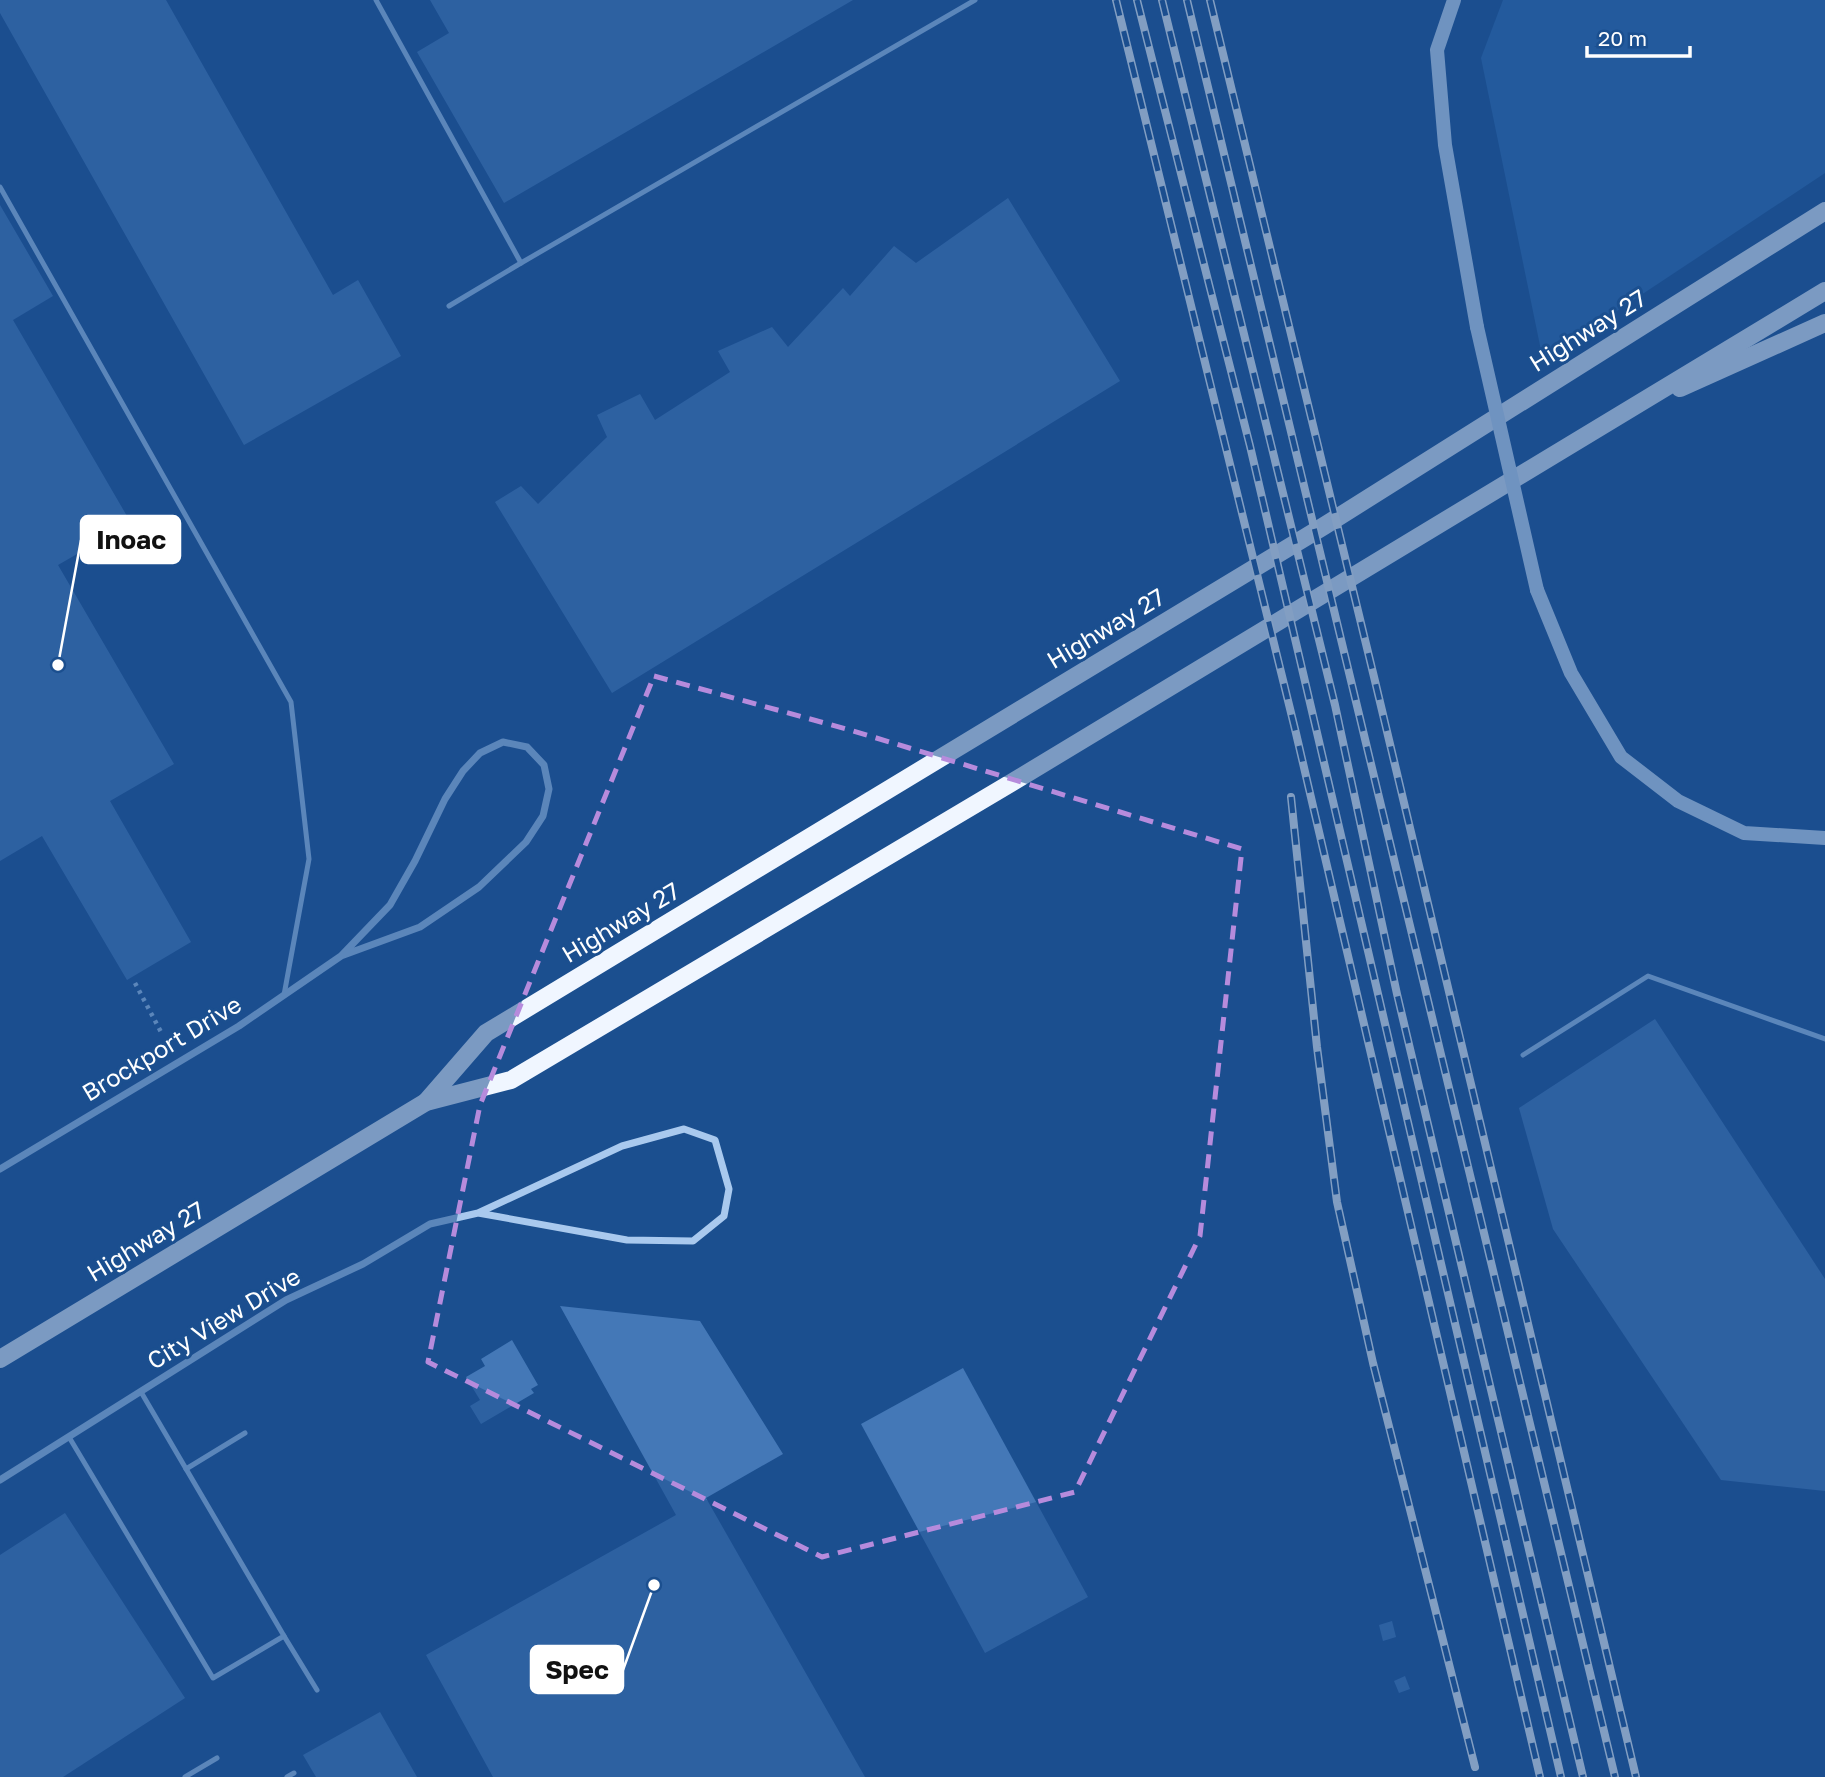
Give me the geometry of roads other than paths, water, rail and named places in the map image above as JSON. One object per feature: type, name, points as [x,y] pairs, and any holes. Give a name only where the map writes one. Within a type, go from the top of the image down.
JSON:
[{"type":"main road","name":"Highway 27","points":[[426,1102],[486,1033],[1324,526],[1825,211]]},
{"type":"main road","name":"Highway 27","points":[[0,1359],[426,1102],[511,1080],[999,790],[1825,291]]},
{"type":"main road","points":[[1603,423],[1825,323]]},
{"type":"street","points":[[1454,0],[1437,50],[1445,145],[1477,327],[1537,590],[1571,673],[1621,757],[1678,801],[1744,833],[1825,838]]},
{"type":"street","name":"Brockport Drive","points":[[0,1170],[239,1026],[341,956],[390,905],[445,799],[463,771],[480,753],[503,742],[527,747],[544,765],[549,789],[543,816],[526,842],[479,887],[420,926],[341,956]]},
{"type":"street","name":"City View Drive","points":[[0,1480],[286,1300],[363,1264],[430,1224],[478,1213],[622,1146],[684,1129],[715,1140],[729,1189],[724,1216],[693,1241],[627,1240],[478,1213]]},
{"type":"lane","points":[[376,0],[521,263]]},
{"type":"lane","points":[[449,306],[975,0]]},
{"type":"lane","points":[[0,187],[291,702],[309,859],[284,995]]},
{"type":"lane","points":[[1523,1055],[1648,976],[1825,1039]]},
{"type":"lane","points":[[141,1392],[317,1690]]},
{"type":"lane","points":[[186,1469],[245,1433]]},
{"type":"lane","points":[[69,1437],[213,1678],[284,1636]]},
{"type":"lane","points":[[185,1777],[217,1758]]},
{"type":"lane","points":[[287,1777],[294,1773]]},
{"type":"railway","points":[[1116,0],[1295,729],[1540,1777]]},
{"type":"railway","points":[[1137,0],[1250,446],[1561,1777]]},
{"type":"railway","points":[[1162,0],[1335,705],[1397,994],[1583,1777]]},
{"type":"railway","points":[[1187,0],[1615,1777]]},
{"type":"railway","points":[[1210,0],[1636,1777]]},
{"type":"railway","points":[[1291,797],[1317,1047],[1337,1202],[1373,1363],[1475,1767]]},
{"type":"place","name":"Inoac","points":[[58,665]]},
{"type":"place","name":"Spec","points":[[654,1585]]}]
